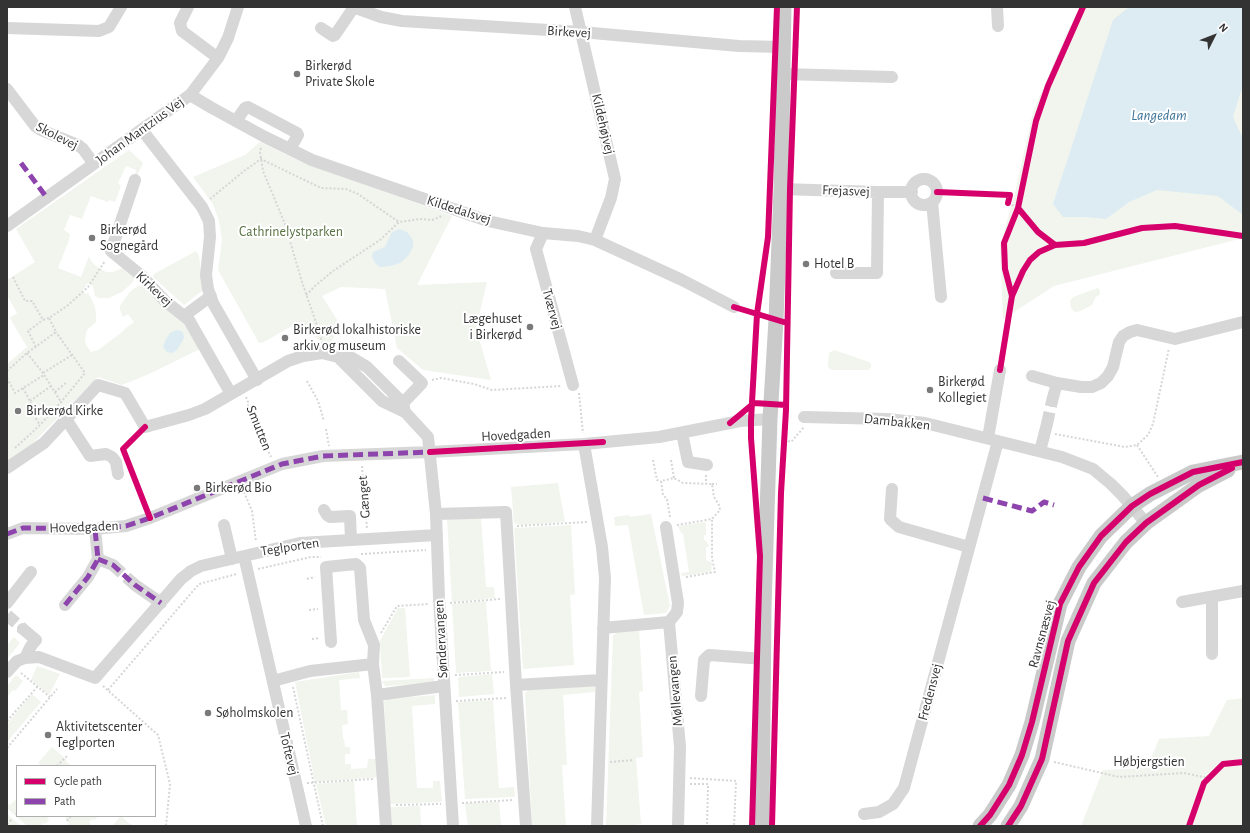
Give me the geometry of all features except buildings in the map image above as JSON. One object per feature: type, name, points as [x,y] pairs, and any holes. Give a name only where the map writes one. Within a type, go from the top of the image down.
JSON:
[{"type":"main road","points":[[762,826],[764,607],[770,419],[776,320],[781,189],[784,7]]},
{"type":"main road","name":"Ravnsnæsvej","points":[[980,826],[990,815],[1009,785],[1022,755],[1032,722],[1060,604],[1078,567],[1101,536],[1132,506],[1150,494],[1192,472],[1243,462]]},
{"type":"main road","name":"Ravnsnæsvej","points":[[1008,826],[1021,806],[1042,759],[1068,641],[1094,583],[1126,542],[1146,523],[1199,485],[1243,462]]},
{"type":"street","points":[[7,28],[99,31],[109,27],[121,7]]},
{"type":"street","points":[[188,7],[180,23],[182,31],[218,58]]},
{"type":"street","name":"Johan Mantzius Vej","points":[[7,226],[190,95],[218,58],[228,38],[238,7]]},
{"type":"street","name":"Kildehøjvej","points":[[575,7],[615,179],[611,198],[595,240]]},
{"type":"street","points":[[997,7],[998,26]]},
{"type":"street","points":[[321,28],[333,36],[335,35],[355,8]]},
{"type":"street","name":"Birkevej","points":[[355,8],[381,17],[402,21],[581,32],[739,46],[783,47]]},
{"type":"street","points":[[783,74],[892,77]]},
{"type":"street","name":"Skolevej","points":[[7,89],[35,126],[41,130],[78,145],[83,149],[94,164]]},
{"type":"street","name":"Kildedalsvej","points":[[190,95],[265,137],[312,160],[488,221],[543,233],[578,236],[595,240],[682,280],[734,307]]},
{"type":"street","points":[[236,121],[245,108],[248,107],[297,133],[298,135],[290,149]]},
{"type":"street","points":[[142,130],[202,207],[209,221],[210,237],[206,275],[208,289],[213,303],[257,380]]},
{"type":"street","points":[[111,251],[135,180]]},
{"type":"street","points":[[918,181],[931,181],[936,188],[936,196],[932,202],[924,205],[916,202],[912,192],[912,187],[918,181]]},
{"type":"street","name":"Frejasvej","points":[[781,189],[912,192]]},
{"type":"street","points":[[836,273],[877,273],[878,192]]},
{"type":"street","points":[[932,202],[941,297]]},
{"type":"street","name":"Tværvej","points":[[543,233],[536,249],[573,385]]},
{"type":"street","name":"Kirkevej","points":[[111,251],[143,278],[164,301],[189,320],[236,391]]},
{"type":"street","points":[[184,316],[211,296]]},
{"type":"street","points":[[1032,376],[1057,383],[1092,387],[1101,383],[1108,376],[1113,367],[1119,342],[1123,336],[1130,332],[1137,330],[1175,339],[1243,322]]},
{"type":"street","points":[[7,468],[44,443],[98,386],[125,393],[145,427],[205,409],[288,361],[303,356],[322,353],[338,357],[382,401],[404,407],[422,383],[400,361]]},
{"type":"street","points":[[993,440],[1000,370]]},
{"type":"street","points":[[1052,401],[1057,383]]},
{"type":"street","name":"Søndervangen","points":[[404,407],[428,437],[430,452],[436,514],[439,604],[453,826]]},
{"type":"street","name":"Dambakken","points":[[808,417],[887,419],[925,423],[1069,459],[1093,469],[1111,484],[1146,523]]},
{"type":"street","points":[[66,419],[90,456],[106,454],[112,457],[116,462],[118,474]]},
{"type":"street","name":"Hovedgaden","points":[[7,534],[23,528],[95,529],[126,526],[150,518],[282,464],[323,456],[584,444],[659,437],[740,421],[770,419]]},
{"type":"street","points":[[1040,451],[1046,428]]},
{"type":"street","points":[[682,433],[688,462],[707,465]]},
{"type":"street","name":"Fredensvej","points":[[864,814],[879,812],[893,804],[904,788],[970,547],[993,440]]},
{"type":"street","points":[[584,444],[602,547],[605,578],[597,826]]},
{"type":"street","points":[[892,489],[890,519],[899,527],[970,547]]},
{"type":"street","points":[[324,510],[330,517],[350,516],[351,540]]},
{"type":"street","points":[[436,514],[506,512],[526,826]]},
{"type":"street","points":[[224,525],[232,559]]},
{"type":"street","points":[[603,628],[669,622],[677,612],[678,603],[674,579],[671,526]]},
{"type":"street","points":[[65,605],[88,577],[98,559],[95,529]]},
{"type":"street","name":"Teglporten","points":[[95,678],[182,580],[191,571],[201,566],[300,543],[437,535]]},
{"type":"street","name":"Toftevej","points":[[244,556],[306,826]]},
{"type":"street","points":[[98,559],[113,564]]},
{"type":"street","points":[[327,640],[326,567],[356,564],[360,568],[364,620],[374,645],[373,664],[377,695],[386,826]]},
{"type":"street","points":[[7,603],[31,572]]},
{"type":"street","points":[[135,585],[161,604]]},
{"type":"street","points":[[1182,602],[1243,591]]},
{"type":"street","points":[[1212,597],[1212,654]]},
{"type":"street","name":"Møllevangen","points":[[669,622],[680,747],[678,826]]},
{"type":"street","points":[[23,629],[36,640],[25,658]]},
{"type":"street","points":[[701,696],[704,660],[709,655],[764,659]]},
{"type":"street","points":[[10,669],[17,661],[25,658],[39,657],[95,678]]},
{"type":"street","points":[[273,681],[310,671],[373,664]]},
{"type":"street","points":[[516,685],[601,680]]},
{"type":"street","points":[[377,695],[444,681]]},
{"type":"path","points":[[265,137],[260,152],[264,171],[285,224],[306,295],[320,334],[322,353]]},
{"type":"path","points":[[202,207],[244,171],[261,159]]},
{"type":"path","points":[[261,159],[321,188],[346,189],[358,194],[399,222]]},
{"type":"path","points":[[1010,195],[1008,204],[1018,208],[1023,214]]},
{"type":"path","points":[[1015,214],[1018,208],[1019,200]]},
{"type":"path","points":[[306,295],[314,286],[333,271],[380,240],[399,222],[432,220],[440,217],[444,206]]},
{"type":"path","points":[[36,347],[28,331],[67,306],[88,287],[111,251]]},
{"type":"path","points":[[13,277],[26,301],[32,301],[43,320]]},
{"type":"path","points":[[12,450],[40,425],[62,402],[85,373],[56,332],[50,318]]},
{"type":"path","points":[[7,371],[27,353],[56,332]]},
{"type":"path","points":[[1046,428],[1125,447],[1137,444],[1148,435],[1153,424],[1170,347],[1175,339]]},
{"type":"path","points":[[27,353],[44,374],[62,402]]},
{"type":"path","points":[[7,378],[15,393],[72,355]]},
{"type":"path","points":[[422,383],[441,378],[474,384],[492,390],[573,385],[578,388],[584,444]]},
{"type":"path","points":[[307,381],[318,401],[324,421]]},
{"type":"path","points":[[55,392],[67,382]]},
{"type":"path","points":[[30,401],[51,386]]},
{"type":"path","points":[[23,388],[34,408],[31,411],[40,425]]},
{"type":"path","points":[[784,433],[786,443],[791,442],[808,417]]},
{"type":"path","points":[[326,429],[329,445]]},
{"type":"path","points":[[1137,444],[1164,487]]},
{"type":"path","points":[[653,460],[657,480],[661,481],[674,478],[683,483],[717,484]]},
{"type":"path","points":[[671,460],[674,478]]},
{"type":"path","points":[[240,481],[252,510],[258,552]]},
{"type":"path","points":[[661,481],[663,495],[667,499],[671,526],[712,519],[720,510],[714,497],[712,484]]},
{"type":"path","points":[[674,579],[715,572],[712,558],[712,519]]},
{"type":"path","points":[[506,527],[598,522]]},
{"type":"path","points":[[307,579],[318,576]]},
{"type":"path","points":[[374,645],[397,606],[511,598]]},
{"type":"path","points":[[309,610],[321,608]]},
{"type":"path","points":[[312,639],[327,640]]},
{"type":"path","points":[[10,669],[38,686],[51,697]]},
{"type":"path","points":[[444,681],[515,672]]},
{"type":"path","points":[[289,677],[294,691],[323,826]]},
{"type":"path","points":[[95,678],[158,735],[170,784],[166,826]]},
{"type":"path","points":[[7,722],[38,686]]},
{"type":"path","points":[[7,748],[57,689]]},
{"type":"path","points":[[445,702],[517,697]]},
{"type":"path","points":[[58,765],[68,755]]},
{"type":"path","points":[[599,763],[634,760]]},
{"type":"path","points":[[296,784],[383,778]]},
{"type":"path","points":[[679,781],[708,784],[707,826]]},
{"type":"path","points":[[679,781],[736,781],[734,826]]},
{"type":"path","points":[[384,806],[524,800]]},
{"type":"path","points":[[67,821],[70,817]]},
{"type":"path","points":[[7,824],[12,819]]},
{"type":"green space","points":[[1080,7],[1243,7],[1243,238],[1054,286],[1003,319],[1000,245],[1015,193],[1033,112],[1068,30]]},
{"type":"green space","name":"Cathrinelystparken","points":[[260,142],[295,159],[452,216],[417,285],[487,282],[476,328],[491,380],[423,370],[397,348],[385,289],[341,287],[322,296],[341,326],[330,343],[319,340],[313,335],[307,335],[299,322],[264,342],[259,343],[218,270],[222,240],[219,221],[213,204],[193,177],[245,155]]},
{"type":"green space","points":[[129,150],[143,163],[137,176],[135,175],[136,170],[126,166],[118,183],[121,186],[115,202],[109,200],[108,202],[91,196],[82,219],[70,215],[64,230],[70,234],[69,240],[58,268],[81,277],[89,256],[91,261],[96,266],[106,272],[113,272],[125,267],[135,275],[133,282],[122,292],[109,298],[99,298],[95,296],[93,286],[88,283],[82,291],[86,294],[88,293],[95,307],[96,322],[87,330],[85,339],[86,345],[91,352],[98,350],[134,322],[128,314],[123,317],[120,306],[133,289],[144,284],[182,316],[200,349],[149,374],[122,385],[98,377],[32,444],[7,462],[7,364],[27,347],[10,318],[17,313],[7,295],[7,280],[35,262],[16,229]]},
{"type":"green space","points":[[196,251],[199,256],[203,290],[184,305],[153,277],[154,274]]},
{"type":"green space","points":[[1098,288],[1100,294],[1095,298],[1092,305],[1075,312],[1071,308],[1070,301],[1073,297]]},
{"type":"green space","points":[[834,350],[869,362],[871,367],[869,370],[832,370],[828,366],[829,353]]},
{"type":"green space","points":[[558,483],[565,522],[519,525],[514,523],[511,487]]},
{"type":"green space","points":[[651,514],[670,606],[666,613],[644,615],[628,525],[615,526],[614,517],[629,515],[630,517]]},
{"type":"green space","points":[[447,518],[481,518],[486,587],[494,587],[495,598],[452,602]]},
{"type":"green space","points":[[704,522],[706,523],[706,535],[704,535],[704,540],[707,542],[709,547],[706,547],[706,560],[712,563],[711,572],[682,576],[681,573],[689,572],[683,534],[678,526]]},
{"type":"green space","points":[[571,525],[575,594],[570,595],[574,665],[523,669],[514,528]]},
{"type":"green space","points":[[486,601],[491,671],[456,673],[452,604]]},
{"type":"green space","points":[[398,608],[405,608],[410,677],[382,678],[380,641]]},
{"type":"green space","points":[[639,629],[643,691],[639,692],[643,757],[636,758],[641,824],[634,826],[606,826],[613,636],[618,631]]},
{"type":"green space","points":[[14,637],[20,643],[7,659],[7,645]]},
{"type":"green space","points":[[37,666],[60,674],[49,695],[31,680]]},
{"type":"green space","points":[[359,672],[360,678],[339,680],[341,710],[347,710],[348,724],[342,725],[343,739],[345,747],[350,747],[350,754],[345,754],[345,764],[351,764],[351,769],[367,768],[368,759],[380,759],[381,777],[315,782],[295,682]]},
{"type":"green space","points":[[492,674],[494,694],[459,697],[458,677]]},
{"type":"green space","points":[[16,675],[23,681],[15,691],[13,690],[7,697],[7,686]]},
{"type":"green space","points":[[434,678],[434,683],[388,687],[384,685],[382,681]]},
{"type":"green space","points":[[595,686],[595,692],[563,695],[567,765],[562,765],[566,826],[532,826],[525,693],[529,689]]},
{"type":"green space","points":[[32,694],[41,702],[7,742],[7,724]]},
{"type":"green space","points":[[435,695],[435,704],[412,706],[417,788],[433,788],[433,781],[440,781],[442,802],[390,804],[384,702],[386,699]]},
{"type":"green space","points":[[1243,698],[1243,826],[1081,826],[1103,770],[1147,768],[1159,739],[1209,736],[1227,700]]},
{"type":"green space","points":[[493,700],[499,788],[514,787],[515,797],[465,799],[458,702]]},
{"type":"green space","points":[[52,747],[67,760],[66,761],[70,765],[41,765],[38,763]]},
{"type":"green space","points":[[354,781],[357,826],[326,826],[316,784]]},
{"type":"green space","points":[[16,799],[16,816],[7,808],[9,804],[10,805]]},
{"type":"green space","points":[[499,802],[501,826],[468,826],[465,803]]},
{"type":"green space","points":[[420,806],[421,826],[392,826],[391,807]]},
{"type":"green space","points":[[7,814],[21,826],[7,826]]},
{"type":"green space","points":[[17,817],[48,817],[47,818],[49,820],[45,824],[43,823],[40,826],[27,826]]},
{"type":"green space","points":[[66,817],[97,817],[95,820],[92,819],[89,822],[91,824],[89,826],[66,826],[69,823],[65,819]]},
{"type":"green space","points":[[120,817],[122,817],[132,826],[112,826]]},
{"type":"water","name":"Langedam","points":[[1129,7],[1243,7],[1243,89],[1241,91],[1233,117],[1243,139],[1243,215],[1218,196],[1157,190],[1129,202],[1106,219],[1063,217],[1053,204],[1113,20]]},
{"type":"water","points":[[399,229],[407,232],[413,240],[413,247],[408,256],[400,263],[380,267],[375,263],[372,257],[373,252],[385,247],[392,232]]},
{"type":"water","points":[[177,330],[183,332],[184,338],[177,350],[172,353],[167,352],[163,347],[165,341],[170,333]]},
{"type":"tunnel","points":[[1047,424],[1052,401]]},
{"type":"tunnel","points":[[113,565],[135,585]]},
{"type":"tunnel","points":[[7,615],[23,629]]},
{"type":"marked path","points":[[21,163],[47,198]]},
{"type":"marked path","points":[[7,534],[23,528],[95,529],[126,526],[150,518],[282,464],[323,456],[430,452]]},
{"type":"marked path","points":[[983,498],[1032,511],[1044,502],[1054,505]]},
{"type":"marked path","points":[[65,605],[88,577],[98,559],[95,529]]},
{"type":"marked path","points":[[98,559],[113,565],[135,585],[161,603]]},
{"type":"cycle path","points":[[752,826],[760,556],[751,420],[757,314],[768,237],[777,7]]},
{"type":"cycle path","points":[[772,826],[781,493],[786,410],[790,189],[797,7]]},
{"type":"cycle path","points":[[1055,245],[1038,232],[1018,208],[1036,121],[1048,86],[1083,7]]},
{"type":"cycle path","points":[[937,192],[1010,195],[1008,203]]},
{"type":"cycle path","points":[[1012,296],[1005,269],[1004,243],[1018,208]]},
{"type":"cycle path","points":[[1000,370],[1012,296],[1023,271],[1030,260],[1039,252],[1055,245],[1084,243],[1142,228],[1175,226],[1243,236]]},
{"type":"cycle path","points":[[734,307],[787,323]]},
{"type":"cycle path","points":[[730,423],[754,403],[786,405]]},
{"type":"cycle path","points":[[145,427],[123,449],[150,518]]},
{"type":"cycle path","points":[[430,452],[603,442]]},
{"type":"cycle path","points":[[980,826],[990,815],[1009,785],[1022,755],[1032,722],[1060,604],[1079,567],[1101,536],[1132,506],[1150,494],[1193,472],[1243,462]]},
{"type":"cycle path","points":[[1008,826],[1021,806],[1042,759],[1068,641],[1094,583],[1126,542],[1146,523],[1199,485],[1232,468]]},
{"type":"cycle path","points":[[1189,826],[1204,783],[1223,764],[1243,762]]},
{"type":"place","name":"Birkerød Private Skole","points":[[297,74]]},
{"type":"place","name":"Birkerød Sognegård","points":[[92,238]]},
{"type":"place","name":"Hotel B","points":[[806,264]]},
{"type":"place","name":"Lægehuset i Birkerød","points":[[530,327]]},
{"type":"place","name":"Birkerød lokalhistoriske arkiv og museum","points":[[285,338]]},
{"type":"place","name":"Birkerød Kollegiet","points":[[930,390]]},
{"type":"place","name":"Birkerød Kirke","points":[[18,411]]},
{"type":"place","name":"Birkerød Bio","points":[[197,488]]},
{"type":"place","name":"Søholmskolen","points":[[208,713]]},
{"type":"place","name":"Aktivitetscenter Teglporten","points":[[48,735]]}]
